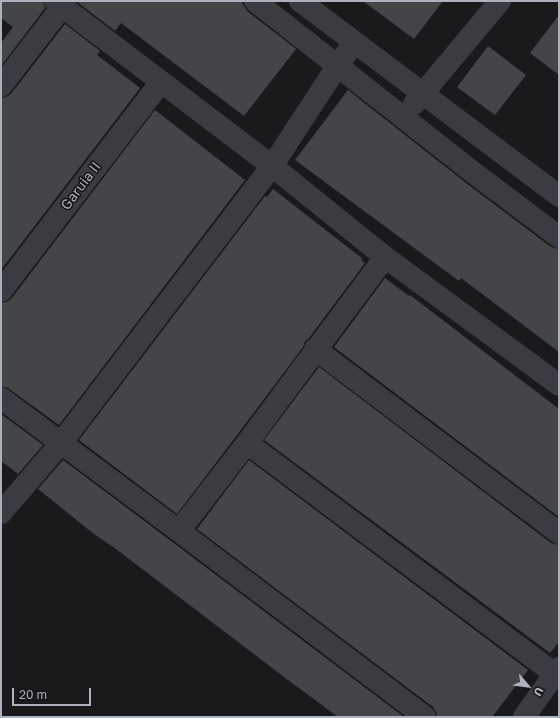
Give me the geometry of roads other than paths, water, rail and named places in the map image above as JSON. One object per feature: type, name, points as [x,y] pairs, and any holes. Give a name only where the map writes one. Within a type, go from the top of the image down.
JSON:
[{"type":"street","points":[[255,1],[474,173],[559,237]]},
{"type":"street","points":[[300,1],[559,196]]},
{"type":"street","points":[[402,116],[500,1]]},
{"type":"street","points":[[1,86],[59,4],[272,166],[385,256],[559,385]]},
{"type":"street","points":[[4,509],[61,443],[272,166],[354,43]]},
{"type":"street","name":"Garuia II","points":[[1,291],[161,82]]},
{"type":"street","points":[[179,531],[247,443],[385,256]]},
{"type":"street","points":[[315,349],[559,533]]},
{"type":"street","points":[[1,398],[425,717]]},
{"type":"street","points":[[247,443],[557,671],[524,717]]}]
